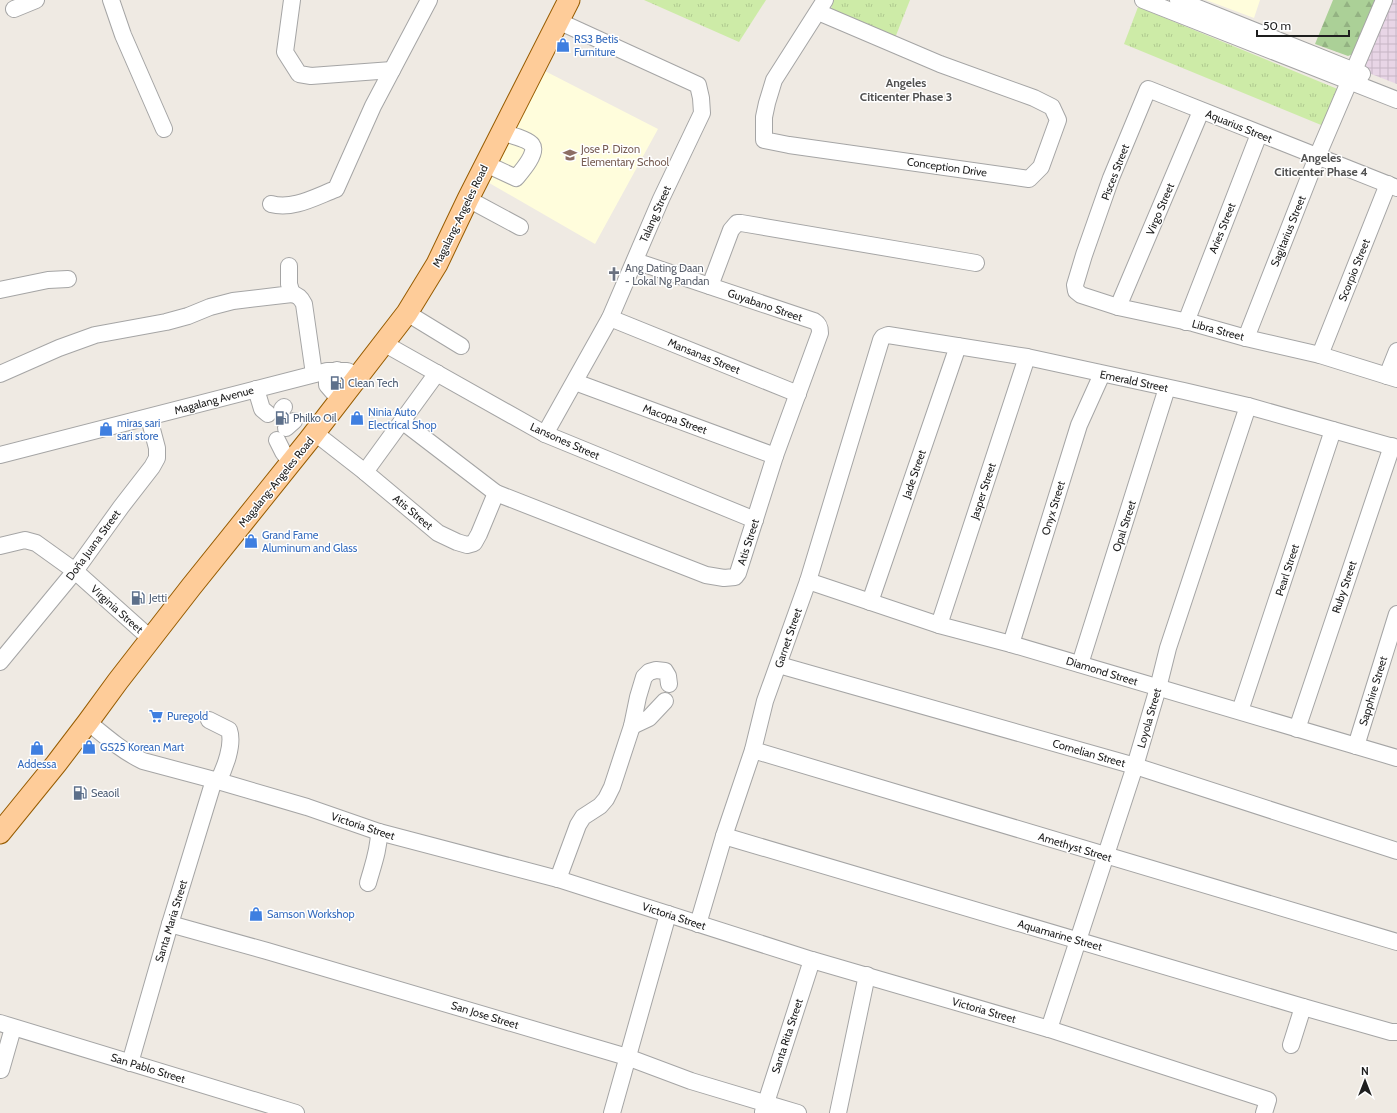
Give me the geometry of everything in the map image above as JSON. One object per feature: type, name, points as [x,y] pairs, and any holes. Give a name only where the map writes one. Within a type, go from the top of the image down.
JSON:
[{"type":"main road","name":"Magalang-Angeles Road","points":[[0,833],[88,722],[191,586],[315,433],[385,344],[407,313],[437,264],[468,199],[569,0]]},
{"type":"street","points":[[14,9],[36,0]]},
{"type":"street","points":[[111,0],[123,35],[164,129]]},
{"type":"street","points":[[292,0],[285,52],[299,74],[311,76],[392,70]]},
{"type":"street","points":[[271,204],[277,206],[291,206],[336,189],[373,106],[429,0]]},
{"type":"street","points":[[1143,0],[1351,76],[1397,89]]},
{"type":"street","points":[[1178,0],[1351,76],[1397,100]]},
{"type":"street","name":"Sagitarius Street","points":[[1246,338],[1317,157],[1384,0]]},
{"type":"street","name":"Conception Drive","points":[[821,6],[940,64],[1034,98],[1052,107],[1058,120],[1041,167],[1029,179],[796,146],[764,140],[764,117],[766,103],[774,80],[821,6]]},
{"type":"street","name":"Talang Street","points":[[545,434],[610,318],[662,199],[702,113],[698,85],[558,21]]},
{"type":"street","name":"Aquarius Street","points":[[1148,90],[1393,186]]},
{"type":"street","name":"Pisces Street","points":[[1084,255],[1111,178],[1148,90]]},
{"type":"street","name":"Virgo Street","points":[[1118,307],[1202,111]]},
{"type":"street","points":[[486,164],[516,178],[533,154],[534,150],[532,145],[528,142],[502,132]]},
{"type":"street","name":"Aries Street","points":[[1186,322],[1260,134]]},
{"type":"street","name":"Scorpio Street","points":[[1320,355],[1393,186]]},
{"type":"street","points":[[468,199],[520,227]]},
{"type":"street","points":[[710,286],[731,230],[737,223],[741,222],[976,263]]},
{"type":"street","name":"Libra Street","points":[[1084,255],[1075,285],[1076,291],[1081,295],[1118,307],[1320,355],[1392,377]]},
{"type":"street","name":"Guyabano Street","points":[[635,261],[814,321],[820,327],[820,333]]},
{"type":"street","points":[[289,266],[289,284],[292,294]]},
{"type":"street","points":[[0,290],[38,282],[68,279]]},
{"type":"street","points":[[0,374],[95,334],[166,322],[233,301],[292,294],[297,295],[304,304],[314,374]]},
{"type":"street","points":[[407,313],[461,346]]},
{"type":"street","name":"Mansanas Street","points":[[610,318],[798,394]]},
{"type":"street","name":"Atis Street","points":[[402,421],[496,493],[706,575],[724,578],[735,577],[738,573],[775,456],[820,333]]},
{"type":"street","name":"Emerald Street","points":[[878,351],[881,340],[883,337],[888,335],[1027,357],[1248,406],[1395,447]]},
{"type":"street","name":"Lansones Street","points":[[385,344],[545,434],[755,520]]},
{"type":"street","name":"Jade Street","points":[[870,602],[958,346]]},
{"type":"street","name":"Garnet Street","points":[[698,924],[724,836],[753,750],[765,701],[808,581],[878,351]]},
{"type":"street","points":[[1392,377],[1397,351]]},
{"type":"street","name":"Jasper Street","points":[[939,624],[1027,357]]},
{"type":"street","name":"Magalang Avenue","points":[[0,455],[314,374],[347,371],[350,387]]},
{"type":"street","points":[[335,372],[327,380],[327,385],[350,387]]},
{"type":"street","points":[[365,472],[437,373]]},
{"type":"street","name":"Onyx Street","points":[[1010,644],[1079,425],[1102,374]]},
{"type":"street","name":"Macopa Street","points":[[575,382],[775,456]]},
{"type":"street","name":"Opal Street","points":[[1080,664],[1167,388]]},
{"type":"street","points":[[256,389],[262,409],[278,410]]},
{"type":"street","name":"Loyola Street","points":[[1049,1029],[1135,766],[1168,648],[1248,406]]},
{"type":"street","name":"Doña Juana Street","points":[[0,662],[75,571],[120,507],[154,463],[157,458],[157,448],[148,418]]},
{"type":"street","points":[[286,429],[291,463]]},
{"type":"street","name":"Pearl Street","points":[[1240,711],[1333,430]]},
{"type":"street","name":"Atis Street","points":[[315,433],[365,472],[438,533],[457,542],[467,545],[474,543],[496,493]]},
{"type":"street","name":"Ruby Street","points":[[1297,729],[1395,447]]},
{"type":"street","name":"Virginia Street","points":[[0,546],[18,540],[36,543],[75,571],[151,640]]},
{"type":"street","name":"Diamond Street","points":[[808,581],[939,624],[1080,664],[1397,758]]},
{"type":"street","name":"Sapphire Street","points":[[1356,746],[1397,614]]},
{"type":"street","name":"Cornelian Street","points":[[779,665],[1135,766],[1397,851]]},
{"type":"street","points":[[558,879],[578,825],[583,817],[600,806],[606,799],[612,787],[632,726],[644,677],[649,672],[656,670],[665,671],[668,676],[669,684]]},
{"type":"street","points":[[632,726],[649,718],[666,701]]},
{"type":"street","name":"Santa Maria Street","points":[[130,1063],[170,924],[216,781],[226,766],[231,736],[228,730],[209,720]]},
{"type":"street","name":"Victoria Street","points":[[88,722],[103,735],[142,761],[307,808],[379,832],[558,879],[812,960],[1049,1029],[1266,1106]]},
{"type":"street","name":"Amethyst Street","points":[[753,750],[1397,942]]},
{"type":"street","points":[[368,883],[377,857],[379,832]]},
{"type":"street","name":"Aquamarine Street","points":[[724,836],[1303,1007],[1391,1032],[1397,1032]]},
{"type":"street","points":[[612,1113],[668,914]]},
{"type":"street","name":"San Jose Street","points":[[170,924],[275,953],[627,1058],[691,1080],[764,1108],[798,1113]]},
{"type":"street","name":"Santa Rita Street","points":[[764,1108],[812,960]]},
{"type":"street","points":[[838,1113],[867,976]]},
{"type":"street","points":[[1291,1045],[1303,1007]]},
{"type":"street","points":[[1,1070],[7,1025]]},
{"type":"street","name":"San Pablo Street","points":[[7,1025],[296,1113]]},
{"type":"shaded area","points":[[1206,0],[1260,0],[1254,18]]},
{"type":"shaded area","points":[[1389,0],[1397,0],[1397,84],[1361,70]]},
{"type":"shaded area","name":"Jose P. Dizon Elementary School","points":[[541,69],[658,129],[595,244],[484,180]]},
{"type":"green space","points":[[644,0],[766,0],[739,42]]},
{"type":"green space","points":[[833,0],[910,0],[895,38],[834,12],[831,9]]},
{"type":"green space","points":[[1333,0],[1377,0],[1353,54],[1348,56],[1315,44]]},
{"type":"green space","points":[[1138,7],[1340,90],[1326,127],[1124,44]]},
{"type":"place","name":"RS3 Betis Furniture","points":[[563,45]]},
{"type":"place","name":"Jose P. Dizon Elementary School","points":[[570,155]]},
{"type":"place","name":"Ang Dating Daan - Lokal Ng Pandan","points":[[614,274]]},
{"type":"place","name":"Clean Tech","points":[[337,383]]},
{"type":"place","name":"Philko Oil","points":[[282,418]]},
{"type":"place","name":"Ninia Auto Electrical Shop","points":[[357,418]]},
{"type":"place","name":"miras sari sari store","points":[[106,429]]},
{"type":"place","name":"Grand Fame Aluminum and Glass","points":[[251,541]]},
{"type":"place","name":"Jetti","points":[[138,598]]},
{"type":"place","name":"Puregold","points":[[156,716]]},
{"type":"place","name":"GS25 Korean Mart","points":[[89,747]]},
{"type":"place","name":"Addessa","points":[[37,748]]},
{"type":"place","name":"Seaoil","points":[[80,793]]},
{"type":"place","name":"Samson Workshop","points":[[256,914]]},
{"type":"district","name":"Angeles Citicenter Phase 3","points":[[906,89]]},
{"type":"district","name":"Angeles Citicenter Phase 4","points":[[1321,164]]}]
